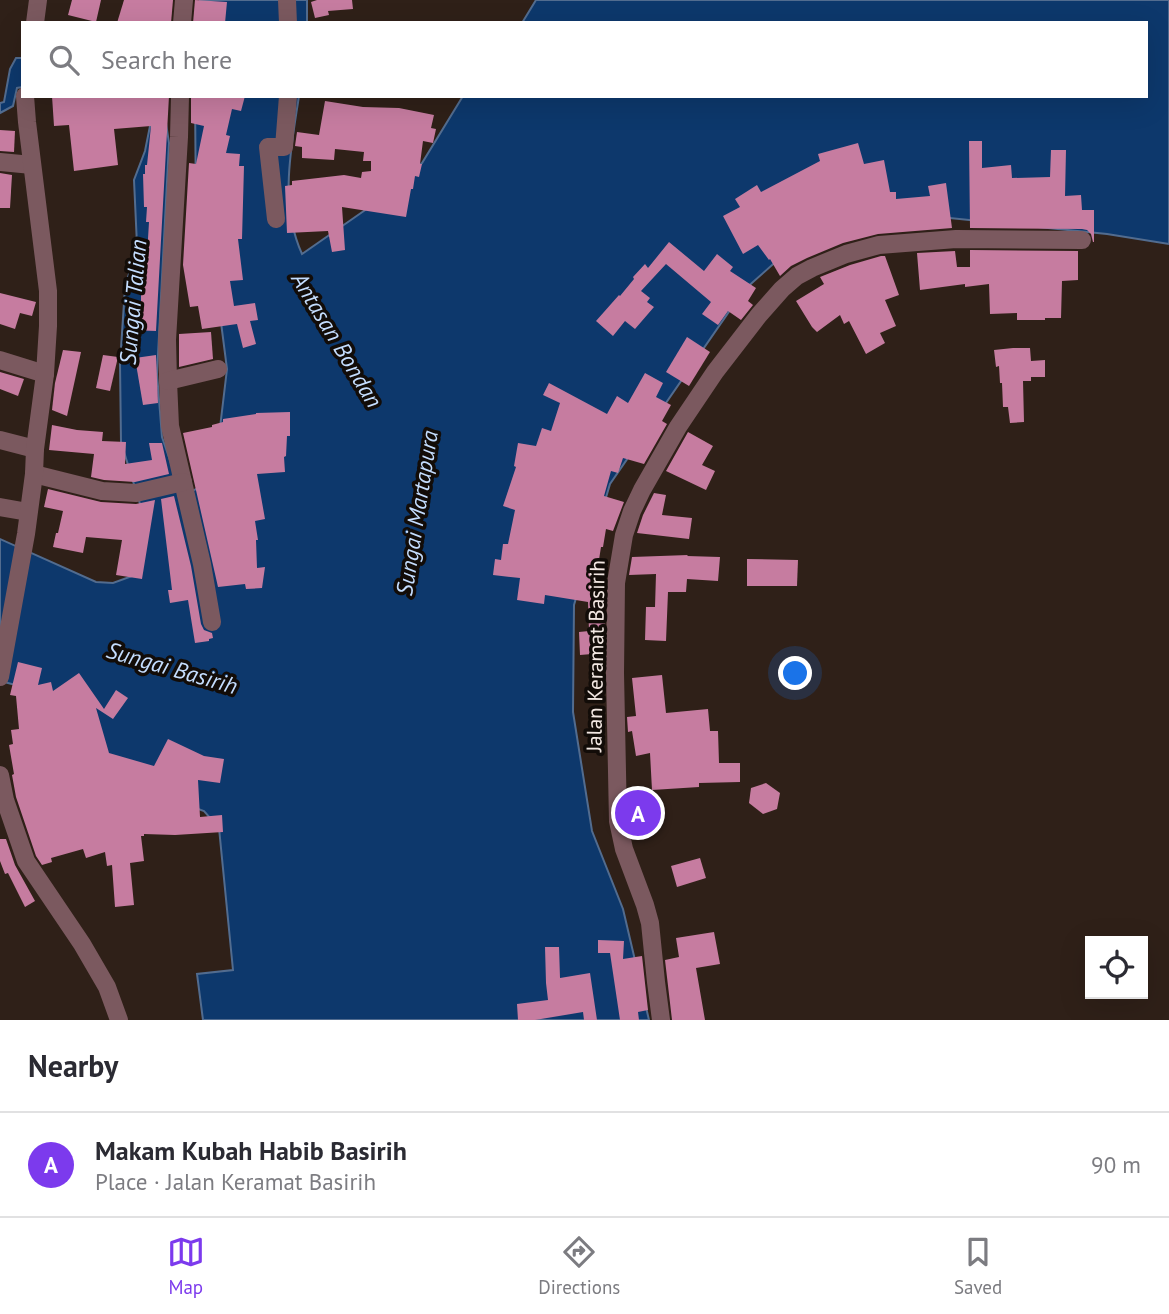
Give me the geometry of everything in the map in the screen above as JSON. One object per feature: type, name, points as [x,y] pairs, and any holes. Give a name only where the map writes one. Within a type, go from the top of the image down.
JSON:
[{"type":"street","points":[[35,21],[38,0]]},
{"type":"street","points":[[182,21],[184,0]]},
{"type":"street","points":[[287,0],[288,21]]},
{"type":"street","points":[[0,677],[26,534],[48,326],[48,291],[25,98]]},
{"type":"street","points":[[180,98],[167,381],[170,426],[202,564],[212,622]]},
{"type":"street","points":[[276,219],[268,147],[284,147],[288,98]]},
{"type":"street","points":[[0,162],[32,165]]},
{"type":"street","name":"Jalan Keramat Basirih","points":[[661,1020],[650,923],[624,849],[618,821],[616,583],[621,547],[632,511],[642,490],[700,394],[759,315],[797,276],[846,254],[878,245],[956,239],[1082,240]]},
{"type":"street","points":[[0,360],[45,374]]},
{"type":"street","points":[[167,381],[218,369]]},
{"type":"street","points":[[0,440],[35,449]]},
{"type":"street","points":[[34,474],[102,491],[136,493],[183,482]]},
{"type":"street","points":[[0,507],[28,512]]},
{"type":"street","points":[[0,775],[2,800],[26,861],[82,944],[107,987],[119,1020]]},
{"type":"water","points":[[200,0],[307,0],[307,21],[196,21]]},
{"type":"water","points":[[536,0],[1169,0],[1169,244],[1107,234],[901,213],[798,242],[744,290],[610,484],[574,605],[573,712],[592,831],[623,909],[649,1020],[203,1020],[197,974],[233,970],[219,828],[204,811],[182,803],[137,800],[35,690],[0,681],[0,539],[96,582],[113,583],[135,575],[148,530],[121,442],[120,363],[125,288],[137,245],[134,180],[162,98],[169,143],[157,374],[162,437],[180,489],[187,494],[203,485],[219,436],[227,369],[218,299],[196,214],[195,98],[299,98],[290,156],[289,196],[295,235],[302,254],[381,199],[422,163],[462,98],[1148,98],[1148,21],[523,21]]},
{"type":"water","points":[[16,58],[21,58],[21,87],[17,88],[13,106],[0,113],[0,103],[4,102],[10,69]]},
{"type":"building","points":[[72,0],[101,0],[96,21],[68,15]]},
{"type":"building","points":[[124,0],[173,0],[171,21],[118,21]]},
{"type":"building","points":[[195,0],[227,2],[225,21],[193,21]]},
{"type":"building","points":[[352,0],[353,9],[328,11],[329,15],[315,18],[311,2]]},
{"type":"building","points":[[52,98],[169,98],[156,331],[128,330],[129,313],[141,314],[141,283],[144,255],[147,255],[149,222],[146,222],[147,207],[144,207],[143,174],[147,165],[151,126],[114,129],[118,165],[74,171],[69,125],[54,126]]},
{"type":"building","points":[[191,98],[244,98],[241,111],[232,109],[226,135],[230,136],[226,153],[240,154],[239,166],[244,166],[242,239],[238,239],[243,280],[230,281],[234,306],[255,303],[258,320],[250,321],[256,344],[243,348],[237,324],[202,329],[198,306],[190,307],[183,265],[189,163],[196,164],[204,126],[191,123]]},
{"type":"building","points":[[325,101],[363,107],[399,108],[434,115],[431,128],[436,129],[433,143],[423,141],[422,164],[419,177],[415,176],[411,189],[406,217],[342,207],[345,250],[332,252],[328,231],[287,233],[285,186],[292,185],[292,181],[344,175],[361,178],[362,172],[371,171],[371,161],[363,161],[364,152],[335,149],[334,160],[302,158],[302,147],[295,146],[297,132],[319,135]]},
{"type":"building","points":[[0,130],[15,131],[14,152],[0,151]]},
{"type":"building","points":[[969,141],[982,141],[982,168],[1011,165],[1012,178],[1050,177],[1051,150],[1066,150],[1065,196],[1081,195],[1082,210],[1094,210],[1094,242],[1091,234],[1082,229],[970,228]]},
{"type":"building","points":[[858,143],[864,164],[884,160],[890,192],[896,192],[896,199],[930,196],[928,186],[946,183],[952,228],[878,234],[843,243],[791,266],[780,276],[758,245],[743,254],[723,216],[740,207],[735,199],[757,185],[761,192],[820,161],[818,154]]},
{"type":"building","points":[[0,173],[12,175],[10,208],[0,208]]},
{"type":"building","points":[[669,242],[704,271],[717,254],[733,267],[730,271],[756,288],[748,301],[753,305],[741,320],[728,311],[718,325],[702,314],[711,302],[666,264],[641,291],[650,298],[647,302],[654,307],[635,329],[625,321],[613,336],[596,321],[645,264],[648,268]]},
{"type":"building","points":[[970,250],[1078,251],[1078,280],[1062,281],[1061,318],[1017,320],[1017,313],[990,314],[989,284],[920,290],[917,253],[955,251],[957,267],[970,267]]},
{"type":"building","points":[[885,256],[899,295],[885,300],[896,326],[880,333],[885,343],[866,354],[849,321],[844,324],[840,315],[817,332],[796,301],[824,284],[820,277]]},
{"type":"building","points":[[0,293],[36,302],[32,316],[20,313],[15,329],[0,324]]},
{"type":"building","points":[[211,332],[213,359],[179,367],[179,334]]},
{"type":"building","points":[[687,337],[710,352],[689,386],[666,372]]},
{"type":"building","points":[[1030,348],[1031,361],[1045,360],[1045,377],[1031,377],[1031,381],[1023,381],[1024,422],[1010,423],[1008,407],[1003,407],[1002,383],[994,350]]},
{"type":"building","points":[[63,350],[81,352],[67,416],[52,410]]},
{"type":"building","points":[[103,355],[118,357],[110,391],[96,388]]},
{"type":"building","points":[[156,355],[158,403],[143,405],[135,358]]},
{"type":"building","points":[[0,372],[24,379],[18,396],[0,389]]},
{"type":"building","points":[[645,373],[663,383],[656,397],[671,405],[662,421],[667,424],[644,464],[623,458],[618,473],[611,471],[604,496],[624,502],[613,531],[606,529],[596,566],[594,591],[605,591],[604,653],[580,655],[579,632],[589,631],[588,602],[545,595],[544,604],[517,600],[520,578],[493,575],[495,559],[501,560],[503,544],[508,544],[515,510],[503,506],[516,467],[518,443],[536,446],[542,428],[551,431],[560,403],[543,395],[549,383],[607,414],[617,396],[628,403]]},
{"type":"building","points":[[290,412],[290,436],[287,436],[284,457],[285,472],[257,474],[265,519],[255,521],[258,540],[257,568],[265,567],[262,588],[246,589],[245,584],[218,587],[183,433],[212,427],[223,422],[223,419],[256,413]]},
{"type":"building","points":[[52,425],[103,432],[102,441],[126,442],[125,464],[152,460],[149,443],[162,443],[169,474],[135,482],[91,477],[94,454],[49,450]]},
{"type":"building","points":[[688,432],[713,446],[702,465],[715,471],[706,490],[666,471]]},
{"type":"building","points":[[48,489],[101,502],[136,504],[155,500],[142,579],[116,575],[122,540],[86,537],[83,553],[53,547],[63,511],[44,507]]},
{"type":"building","points":[[654,493],[666,495],[662,515],[692,518],[689,539],[637,533]]},
{"type":"building","points":[[174,496],[191,566],[201,624],[204,630],[212,633],[213,638],[209,641],[195,643],[188,600],[170,603],[168,590],[172,590],[161,499]]},
{"type":"building","points":[[632,557],[720,557],[718,581],[687,579],[686,592],[668,592],[666,641],[645,640],[646,607],[655,607],[656,574],[629,575]]},
{"type":"building","points":[[747,559],[798,560],[797,586],[747,586]]},
{"type":"building","points":[[18,662],[42,668],[38,685],[51,682],[53,691],[79,673],[104,709],[116,690],[128,698],[113,719],[96,708],[109,753],[154,766],[168,739],[204,756],[224,759],[220,783],[198,780],[200,817],[222,815],[223,832],[141,836],[144,861],[130,863],[134,905],[115,907],[112,865],[107,866],[105,852],[86,858],[83,849],[51,858],[52,862],[42,865],[36,856],[16,797],[9,745],[13,744],[11,730],[19,729],[16,696],[10,695]]},
{"type":"building","points":[[662,675],[666,713],[708,709],[710,731],[718,731],[719,763],[740,763],[740,782],[699,783],[699,787],[652,790],[650,753],[636,756],[632,731],[628,732],[627,717],[636,716],[632,678]]},
{"type":"building","points":[[766,783],[780,793],[777,809],[763,814],[749,803],[751,788]]},
{"type":"building","points":[[644,798],[654,807],[650,824],[633,832],[629,820],[629,804]]},
{"type":"building","points":[[0,839],[6,839],[15,865],[35,901],[25,907],[0,861]]},
{"type":"building","points":[[700,858],[706,878],[677,887],[671,866]]},
{"type":"building","points":[[714,932],[720,964],[696,968],[705,1020],[672,1020],[665,960],[679,957],[676,938]]},
{"type":"building","points":[[598,940],[624,941],[623,959],[642,956],[648,1010],[638,1012],[639,1020],[620,1020],[610,953],[598,953]]},
{"type":"building","points":[[545,947],[559,947],[560,978],[590,973],[597,1020],[584,1020],[583,1012],[518,1020],[517,1004],[548,1000]]},
{"type":"place","name":"Makam Kubah Habib Basirih","points":[[638,813]]},
{"type":"water label","name":"Sungai Talian","points":[[133,302]]},
{"type":"water label","name":"Antasan Bondan","points":[[337,340]]},
{"type":"water label","name":"Sungai Martapura","points":[[417,513]]},
{"type":"water label","name":"Sungai Basirih","points":[[172,668]]}]
